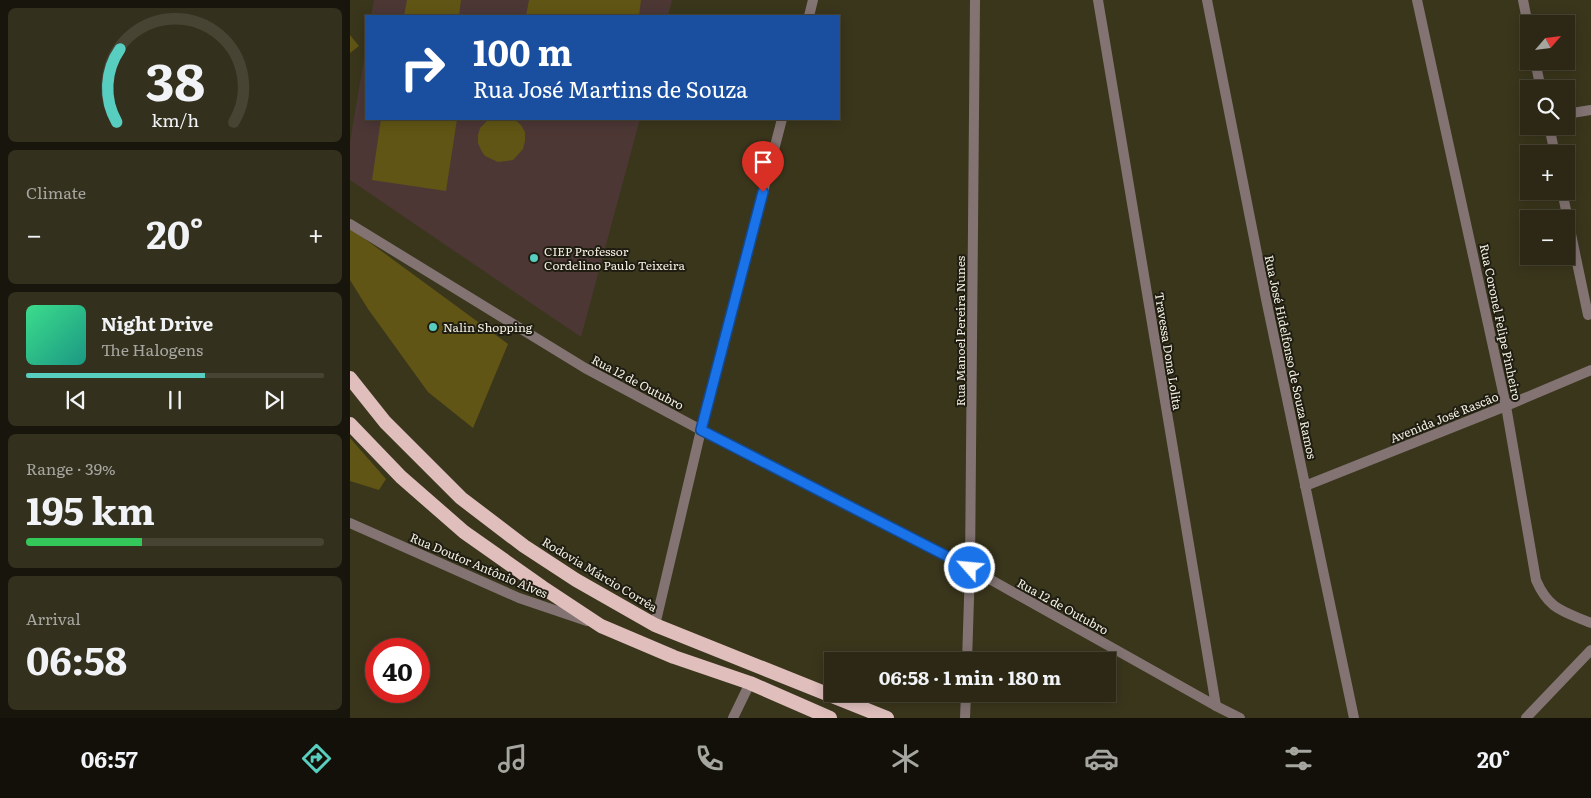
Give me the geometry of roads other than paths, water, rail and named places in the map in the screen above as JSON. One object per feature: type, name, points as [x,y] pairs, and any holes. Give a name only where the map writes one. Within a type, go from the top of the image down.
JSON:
[{"type":"highway","name":"Rodovia Márcio Corrêa","points":[[350,378],[385,422],[460,498],[524,546],[576,580],[655,624],[887,718]]},
{"type":"highway","points":[[350,424],[401,477],[464,532],[542,588],[601,626],[674,657],[750,683],[830,718]]},
{"type":"street","points":[[809,15],[813,0]]},
{"type":"street","name":"Rua Manoel Pereira Nunes","points":[[967,652],[970,568],[975,0]]},
{"type":"street","name":"Travessa Dona Lolita","points":[[1098,0],[1216,706]]},
{"type":"street","name":"Rua José Hidelfonso de Souza Ramos","points":[[1207,0],[1264,290],[1354,718]]},
{"type":"street","name":"Rua Coronel Felipe Pinheiro","points":[[1418,0],[1506,406],[1536,580],[1546,600],[1554,608],[1591,623]]},
{"type":"street","points":[[1522,0],[1526,15]]},
{"type":"street","points":[[1575,113],[1591,110]]},
{"type":"street","points":[[655,624],[701,430],[782,120]]},
{"type":"street","points":[[1564,200],[1588,315]]},
{"type":"street","name":"Rua 12 de Outubro","points":[[350,224],[585,368],[701,430],[970,568],[1240,718]]},
{"type":"street","name":"Avenida José Rascão","points":[[1305,486],[1591,370]]},
{"type":"street","name":"Rua Doutor Antônio Alves","points":[[350,523],[519,598],[601,626]]},
{"type":"street","points":[[1526,718],[1591,650]]},
{"type":"street","points":[[733,718],[750,683]]},
{"type":"street","points":[[965,718],[966,702]]},
{"type":"place","name":"CIEP Professor Cordelino Paulo Teixeira","points":[[534,258]]},
{"type":"place","name":"Nalin Shopping","points":[[433,327]]}]
